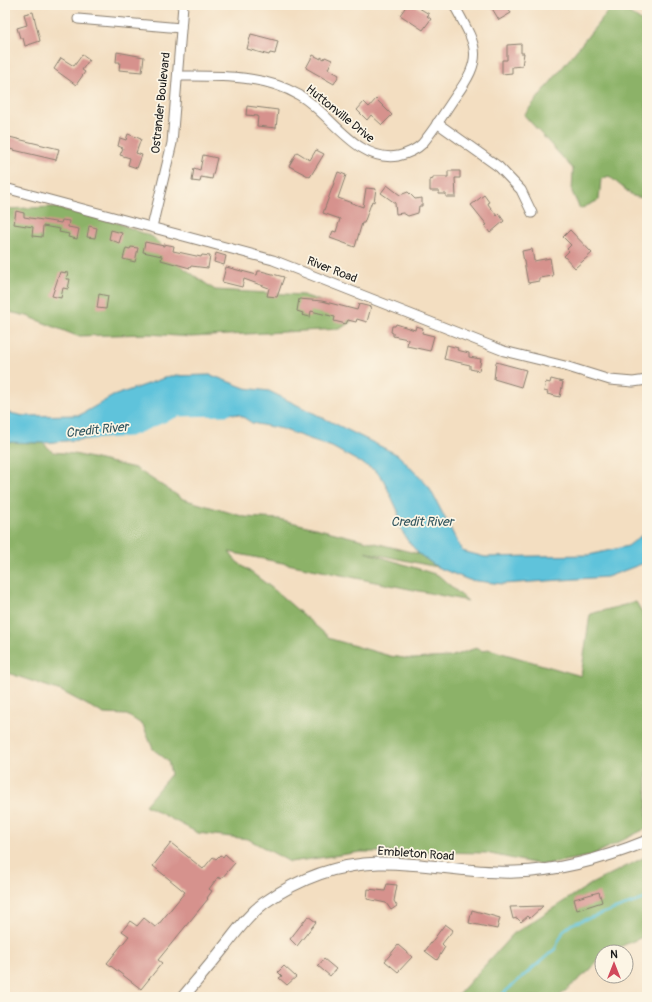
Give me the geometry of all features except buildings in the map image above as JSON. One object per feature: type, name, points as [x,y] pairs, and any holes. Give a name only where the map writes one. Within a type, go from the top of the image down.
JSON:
[{"type":"street","name":"Ostrander Boulevard","points":[[152,227],[172,143],[183,5]]},
{"type":"street","name":"Huttonville Drive","points":[[178,76],[230,76],[263,80],[298,94],[368,153],[386,158],[406,154],[421,145],[470,76],[476,52],[471,36],[454,5]]},
{"type":"street","points":[[78,19],[181,28]]},
{"type":"street","points":[[437,123],[499,167],[521,190],[532,212]]},
{"type":"street","name":"River Road","points":[[5,188],[273,260],[504,351],[565,366],[610,380],[633,382],[647,380]]},
{"type":"street","name":"Embleton Road","points":[[183,997],[243,922],[262,904],[304,880],[324,872],[355,865],[380,863],[515,872],[579,864],[617,853],[647,841]]},
{"type":"green space","points":[[613,5],[618,5],[647,25],[647,199],[633,196],[609,176],[601,179],[599,200],[580,209],[572,192],[573,169],[524,115]]},
{"type":"green space","points":[[52,207],[115,222],[153,237],[185,269],[215,290],[303,295],[355,313],[358,317],[340,329],[191,337],[149,334],[77,336],[27,316],[5,311],[5,209]]},
{"type":"green space","points":[[5,442],[43,443],[53,452],[74,454],[135,468],[183,499],[245,517],[279,519],[419,554],[437,567],[365,552],[438,575],[468,601],[229,552],[236,561],[272,588],[331,639],[390,656],[411,659],[450,657],[476,648],[483,651],[488,649],[581,676],[590,614],[636,602],[647,620],[647,828],[591,856],[542,865],[486,853],[430,852],[361,852],[290,862],[248,839],[198,833],[145,805],[171,774],[168,761],[153,749],[143,725],[127,715],[104,714],[61,691],[5,672],[5,641],[10,634],[5,624]]},
{"type":"green space","points":[[647,856],[647,935],[626,944],[594,944],[594,965],[558,997],[453,997],[458,995],[513,934],[591,884]]},
{"type":"water","name":"Credit River","points":[[211,375],[245,388],[269,391],[398,455],[429,487],[462,551],[485,557],[589,555],[628,546],[647,531],[647,562],[607,577],[502,584],[469,580],[437,567],[419,554],[407,540],[400,527],[398,511],[383,479],[376,471],[332,447],[282,429],[252,423],[240,415],[191,405],[136,419],[88,439],[43,443],[5,442],[5,412],[24,416],[80,415],[113,396],[170,376]]},
{"type":"waterway","name":"Credit River","points":[[88,432],[129,429],[177,409],[226,408]]},
{"type":"waterway","points":[[499,997],[555,949],[564,930],[572,924],[647,898]]}]
